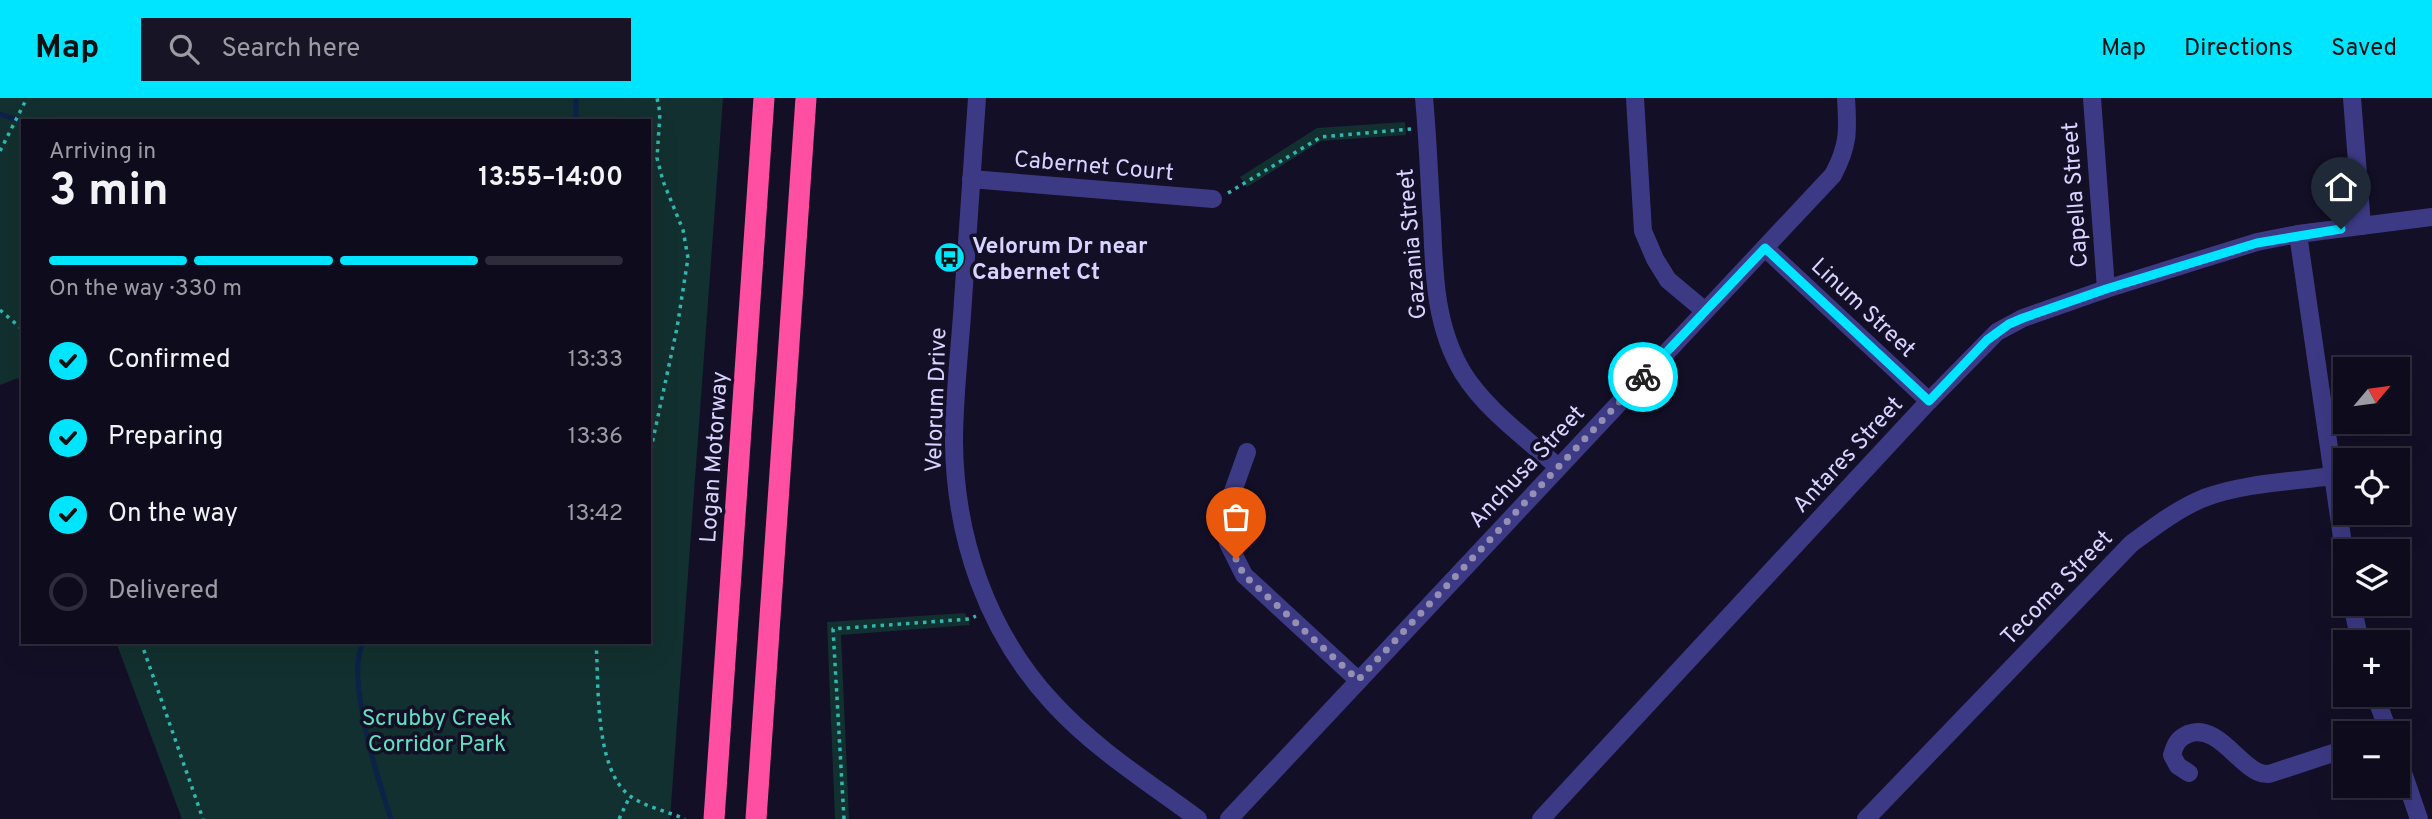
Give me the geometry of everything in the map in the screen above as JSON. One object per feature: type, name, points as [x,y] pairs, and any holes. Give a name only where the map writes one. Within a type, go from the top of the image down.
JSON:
[{"type":"highway","name":"Logan Motorway","points":[[714,819],[764,98]]},
{"type":"highway","points":[[756,817],[806,98]]},
{"type":"street","name":"Velorum Drive","points":[[976,98],[954,439],[962,529],[979,584],[1003,636],[1027,672],[1066,717],[1098,745],[1198,819]]},
{"type":"street","name":"Gazania Street","points":[[1424,98],[1434,277],[1448,346],[1463,374],[1481,397],[1558,467]]},
{"type":"street","points":[[1635,98],[1643,231],[1668,280],[1705,311]]},
{"type":"street","name":"Anchusa Street","points":[[1228,819],[1833,175],[1845,153],[1848,129],[1846,98]]},
{"type":"street","name":"Capella Street","points":[[2092,98],[2106,289]]},
{"type":"street","points":[[2352,98],[2362,226]]},
{"type":"street","name":"Cabernet Court","points":[[971,179],[1213,199]]},
{"type":"street","name":"Antares Street","points":[[1541,819],[1929,401],[1987,340],[2009,324],[2106,289],[2257,243],[2298,234],[2432,217]]},
{"type":"street","points":[[2298,234],[2342,539]]},
{"type":"street","name":"Linum Street","points":[[1765,248],[1929,401]]},
{"type":"street","points":[[1247,452],[1227,508],[1228,543],[1244,575],[1358,680]]},
{"type":"street","name":"Tecoma Street","points":[[1866,819],[2131,544],[2166,518],[2205,498],[2230,491],[2332,476]]},
{"type":"street","points":[[2189,773],[2178,766],[2172,755],[2176,742],[2195,732],[2211,736],[2257,772],[2269,774],[2333,753]]},
{"type":"street","points":[[2410,793],[2419,819]]},
{"type":"path","points":[[0,151],[27,98]]},
{"type":"path","points":[[651,449],[677,328],[688,258],[683,230],[663,181],[657,158],[660,113],[657,98]]},
{"type":"path","points":[[1213,199],[1321,137],[1427,127]]},
{"type":"path","points":[[0,310],[21,328]]},
{"type":"path","points":[[844,819],[834,629],[969,619],[991,610]]},
{"type":"path","points":[[142,644],[203,819]]},
{"type":"path","points":[[596,644],[603,743],[611,772],[630,796],[685,819]]},
{"type":"path","points":[[619,819],[630,796]]},
{"type":"green space","name":"Scrubby Creek Corridor Park","points":[[0,98],[723,98],[670,819],[182,819],[117,644],[651,644],[651,119],[21,119],[21,385],[18,378],[0,385]]},
{"type":"green space","points":[[1405,122],[1406,135],[1321,141],[1247,187],[1240,177],[1317,128]]},
{"type":"green space","points":[[965,613],[970,625],[841,635],[849,819],[835,819],[827,622]]},
{"type":"waterway","points":[[576,98],[576,119]]},
{"type":"waterway","points":[[0,114],[21,121]]},
{"type":"waterway","points":[[363,644],[358,680],[365,730],[391,819]]},
{"type":"way so far","points":[[1236,559],[1244,575],[1358,680],[1643,377]]},
{"type":"place","name":"Velorum Dr near Cabernet Ct","points":[[949,258]]},
{"type":"route","points":[[1643,377],[1765,248],[1929,401],[1987,340],[2009,324],[2023,318],[2106,289],[2257,243],[2298,234],[2341,229]]}]
